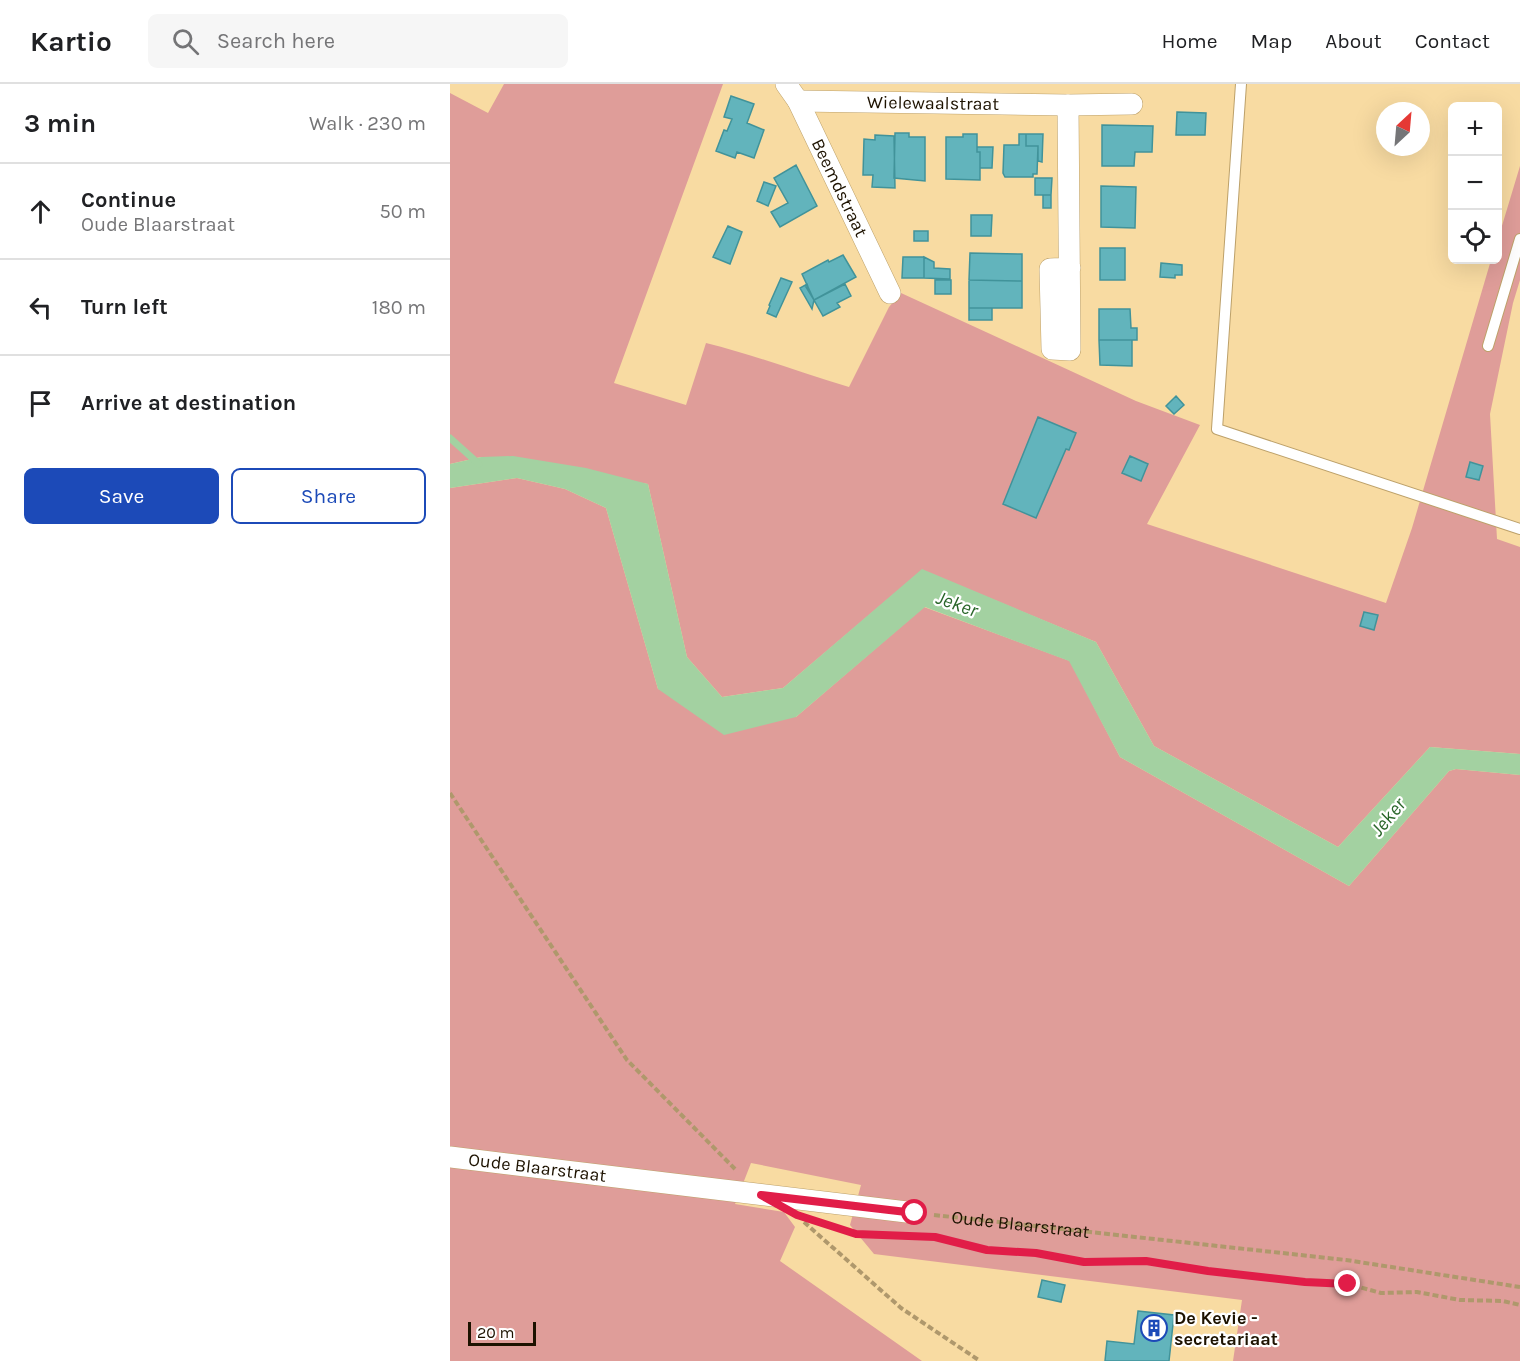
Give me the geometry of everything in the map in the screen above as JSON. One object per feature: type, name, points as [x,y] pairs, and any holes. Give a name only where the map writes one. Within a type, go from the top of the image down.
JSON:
[{"type":"street","name":"Wielewaalstraat","points":[[792,92],[1068,105],[1132,104]]},
{"type":"street","name":"Beemdstraat","points":[[792,92],[890,293]]},
{"type":"street","points":[[1068,105],[1070,268]]},
{"type":"street","name":"Oude Blaarstraat","points":[[450,1157],[915,1213]]},
{"type":"lane","points":[[1241,84],[1217,429],[1520,529]]},
{"type":"lane","points":[[1488,346],[1520,239]]},
{"type":"path","points":[[450,793],[627,1060],[736,1170]]},
{"type":"path","name":"Oude Blaarstraat","points":[[915,1213],[1346,1260],[1520,1287]]},
{"type":"path","points":[[807,1218],[797,1215],[901,1308],[980,1361]]},
{"type":"path","points":[[827,1224],[856,1234],[935,1237],[987,1250],[1036,1253],[1084,1262],[1146,1261],[1208,1271],[1305,1282],[1348,1284],[1381,1293],[1417,1292],[1460,1300],[1503,1301],[1520,1305]]},
{"type":"shaded area","points":[[504,84],[723,84],[614,383],[686,405],[706,343],[849,387],[889,307],[901,293],[1136,401],[1200,425],[1147,524],[1386,603],[1412,528],[1490,264],[1502,264],[1502,226],[1520,166],[1520,280],[1513,303],[1490,414],[1497,539],[1520,547],[1520,754],[1430,747],[1338,847],[1154,746],[1096,642],[922,570],[783,688],[722,697],[687,657],[648,484],[481,457],[450,464],[450,93],[488,113]]},
{"type":"shaded area","points":[[517,478],[565,489],[606,508],[658,689],[796,717],[924,607],[1070,661],[1120,757],[1349,886],[1449,771],[1456,769],[1520,775],[1520,1361],[1233,1361],[1242,1300],[874,1254],[850,1225],[861,1185],[751,1163],[735,1204],[784,1212],[795,1227],[780,1261],[922,1361],[450,1361],[450,488]]},
{"type":"water","name":"Jeker","points":[[513,456],[586,468],[648,484],[687,657],[722,697],[783,688],[922,569],[1096,642],[1154,746],[1338,847],[1430,747],[1520,754],[1520,775],[1456,769],[1449,771],[1349,886],[1120,757],[1069,661],[925,607],[796,717],[724,735],[658,689],[606,508],[565,489],[517,478],[450,488],[450,464],[481,457]]},
{"type":"building","points":[[731,96],[754,104],[747,123],[764,130],[754,158],[737,152],[735,158],[716,151],[724,130],[727,131],[732,119],[724,117]]},
{"type":"building","points":[[1177,112],[1206,113],[1205,135],[1176,135]]},
{"type":"building","points":[[1102,125],[1153,126],[1152,152],[1135,152],[1134,166],[1102,166]]},
{"type":"building","points":[[895,133],[909,133],[909,137],[925,137],[925,181],[894,178]]},
{"type":"building","points":[[963,134],[977,134],[977,152],[980,152],[980,180],[946,179],[946,137],[963,137]]},
{"type":"building","points":[[1019,134],[1026,134],[1026,146],[1038,146],[1037,174],[1033,174],[1033,177],[1005,177],[1003,173],[1004,145],[1019,145]]},
{"type":"building","points":[[1026,134],[1043,134],[1042,162],[1038,161],[1038,146],[1026,146]]},
{"type":"building","points":[[875,135],[894,136],[895,188],[872,187],[873,175],[863,175],[864,139],[875,140]]},
{"type":"building","points":[[977,147],[993,147],[992,168],[980,168],[980,152],[977,152]]},
{"type":"building","points":[[796,165],[817,206],[780,227],[771,212],[788,203],[774,178]]},
{"type":"building","points":[[1035,178],[1052,178],[1051,195],[1035,195]]},
{"type":"building","points":[[764,182],[776,186],[768,206],[757,201]]},
{"type":"building","points":[[1101,186],[1136,187],[1135,228],[1101,227]]},
{"type":"building","points":[[1043,195],[1051,195],[1051,208],[1043,208]]},
{"type":"building","points":[[971,215],[992,215],[991,236],[971,236]]},
{"type":"building","points":[[728,226],[742,232],[730,264],[713,257]]},
{"type":"building","points":[[914,231],[928,231],[928,241],[914,241]]},
{"type":"building","points":[[1100,248],[1125,248],[1125,280],[1100,280]]},
{"type":"building","points":[[970,253],[1022,254],[1022,281],[969,280]]},
{"type":"building","points":[[843,255],[856,277],[814,300],[802,274]]},
{"type":"building","points":[[903,257],[924,257],[924,278],[902,278]]},
{"type":"building","points":[[924,257],[934,262],[934,268],[950,269],[950,279],[924,278]]},
{"type":"building","points":[[1161,263],[1182,265],[1182,275],[1175,275],[1175,278],[1160,277]]},
{"type":"building","points":[[781,278],[792,282],[776,317],[767,313]]},
{"type":"building","points":[[935,280],[951,280],[951,294],[935,294]]},
{"type":"building","points":[[969,280],[1022,281],[1022,308],[969,308]]},
{"type":"building","points":[[807,284],[808,287],[806,287],[814,300],[812,309],[800,288]]},
{"type":"building","points":[[845,284],[851,296],[837,303],[840,307],[823,316],[814,300]]},
{"type":"building","points":[[969,308],[992,308],[992,320],[969,320]]},
{"type":"building","points":[[1099,309],[1130,309],[1131,328],[1137,328],[1137,340],[1099,340]]},
{"type":"building","points":[[1099,340],[1132,340],[1132,366],[1100,365]]},
{"type":"building","points":[[1176,396],[1184,405],[1174,414],[1166,406]]},
{"type":"building","points":[[1038,417],[1076,433],[1069,450],[1066,449],[1036,518],[1003,504]]},
{"type":"building","points":[[1130,456],[1148,464],[1141,481],[1122,473]]},
{"type":"building","points":[[1470,462],[1483,466],[1479,480],[1466,477]]},
{"type":"building","points":[[1364,612],[1378,615],[1374,630],[1360,626]]},
{"type":"building","points":[[1042,1280],[1065,1285],[1061,1302],[1038,1297]]},
{"type":"building","name":"De Kevie - secretariaat","points":[[1138,1311],[1174,1315],[1169,1361],[1105,1361],[1107,1341],[1134,1344]]},
{"type":"waterway","points":[[450,438],[479,464]]},
{"type":"place","name":"De Kevie - secretariaat","points":[[1154,1328]]},
{"type":"route","points":[[915,1213],[761,1195],[797,1215],[856,1234],[935,1237],[987,1250],[1036,1253],[1084,1262],[1146,1261],[1208,1271],[1305,1282],[1348,1284]]}]
